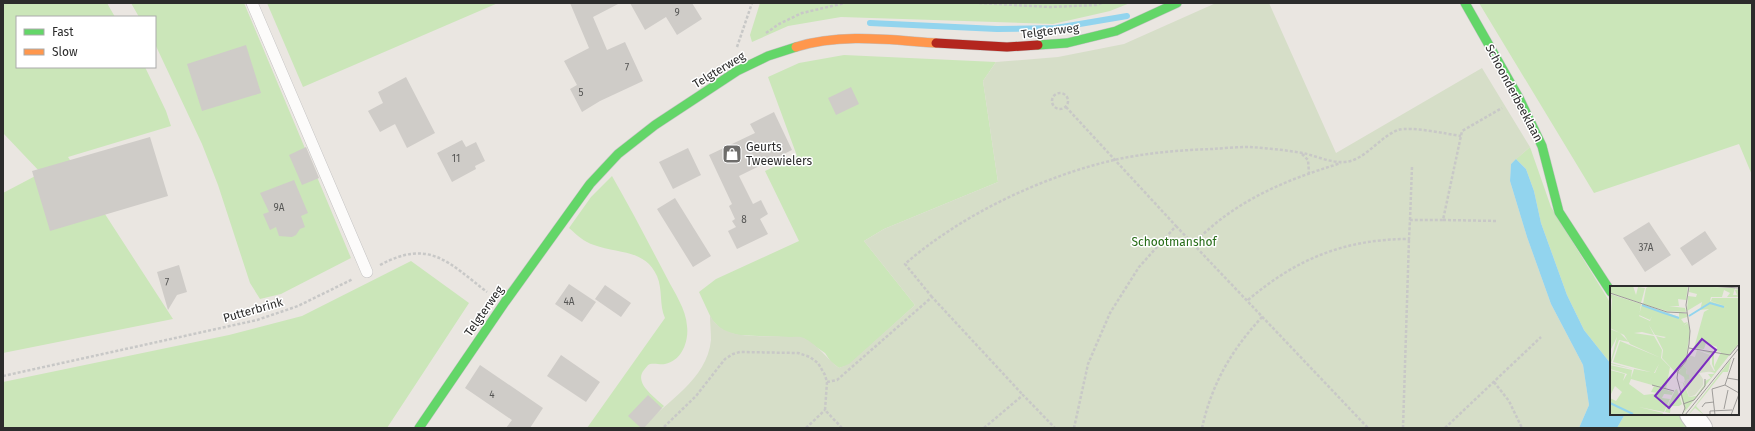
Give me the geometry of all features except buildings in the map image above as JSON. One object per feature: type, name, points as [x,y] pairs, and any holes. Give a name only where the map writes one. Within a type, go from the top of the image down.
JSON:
[{"type":"street","name":"Telgterweg","points":[[419,428],[510,296],[590,184],[618,154],[655,125],[737,71],[768,56],[807,44],[851,38],[1007,47],[1067,43],[1116,31],[1177,3]]},
{"type":"street","name":"Schoonderbeeklaan","points":[[1465,3],[1519,98],[1542,146],[1559,212],[1610,290]]},
{"type":"street","points":[[1692,415],[1701,428]]},
{"type":"lane","points":[[252,3],[367,272]]},
{"type":"path","points":[[735,52],[752,3]]},
{"type":"path","points":[[762,36],[779,24],[802,13],[845,3]]},
{"type":"path","name":"Telgterweg","points":[[980,3],[1050,7],[1096,5],[1102,3]]},
{"type":"path","points":[[1061,93],[1066,95],[1068,100],[1066,107],[1062,110],[1053,107],[1051,102],[1054,96],[1061,93]]},
{"type":"path","points":[[1443,220],[1462,131],[1519,98]]},
{"type":"path","points":[[1066,107],[1176,226],[1248,300],[1368,428]]},
{"type":"path","points":[[1193,244],[1208,228],[1234,208],[1267,190],[1309,173],[1352,160],[1360,156],[1381,140],[1399,130],[1411,129],[1461,136]]},
{"type":"path","points":[[1055,428],[932,297],[904,264],[922,248],[962,222],[1025,190],[1075,171],[1114,160],[1188,150],[1248,147],[1302,153],[1343,162]]},
{"type":"path","points":[[1302,153],[1308,160],[1309,173]]},
{"type":"path","points":[[1403,428],[1412,167]]},
{"type":"path","points":[[1410,220],[1498,221]]},
{"type":"path","points":[[1074,428],[1088,364],[1110,313],[1139,267],[1176,226]]},
{"type":"path","points":[[1248,300],[1268,283],[1297,265],[1334,249],[1364,242],[1409,239]]},
{"type":"path","name":"Putterbrink","points":[[3,376],[257,320],[298,306],[391,259],[410,253],[425,253],[443,258],[489,293]]},
{"type":"path","points":[[827,382],[837,380],[932,297]]},
{"type":"path","points":[[1202,428],[1206,407],[1216,382],[1229,358],[1245,336],[1263,316]]},
{"type":"path","points":[[1445,428],[1542,336]]},
{"type":"path","points":[[664,427],[696,396],[725,360],[733,354],[749,351],[798,353],[810,357],[818,363],[827,382],[826,410],[842,428]]},
{"type":"path","points":[[1494,382],[1510,401],[1522,428]]},
{"type":"path","points":[[984,428],[1023,395]]},
{"type":"path","points":[[806,428],[826,410]]},
{"type":"green space","points":[[3,3],[107,3],[114,16],[16,16],[16,68],[145,68],[166,111],[171,126],[68,157],[173,319],[3,353],[3,193],[41,173],[3,133]]},
{"type":"green space","points":[[131,3],[244,3],[351,258],[281,294],[260,299],[250,283],[218,185],[202,144],[156,46],[156,16],[138,16]]},
{"type":"green space","points":[[267,3],[498,3],[303,87]]},
{"type":"green space","points":[[760,3],[1130,3],[1110,11],[1053,24],[841,17],[788,26],[752,42],[750,35]]},
{"type":"green space","name":"Schootmanshof","points":[[1216,3],[1269,3],[1336,153],[1482,68],[1530,147],[1511,164],[1510,181],[1527,237],[1551,304],[1583,365],[1589,405],[1579,428],[641,428],[694,379],[702,367],[708,354],[711,340],[710,315],[716,324],[724,330],[734,333],[756,336],[804,338],[814,344],[839,368],[849,364],[915,305],[864,241],[884,229],[998,182],[983,81],[996,62],[1058,57],[1124,44]]},
{"type":"green space","points":[[1479,3],[1752,3],[1752,175],[1739,144],[1594,193]]},
{"type":"green space","points":[[844,55],[996,62],[983,81],[998,182],[884,229],[864,241],[915,305],[849,365],[839,368],[831,362],[825,353],[803,338],[738,335],[723,331],[712,320],[699,292],[716,279],[799,241],[765,171],[797,156],[768,77],[799,63]]},
{"type":"green space","points":[[1530,147],[1551,207],[1610,302],[1610,363],[1584,330],[1567,295],[1541,223],[1534,191],[1526,169],[1516,159]]},
{"type":"green space","points":[[612,176],[679,301],[687,326],[687,338],[680,355],[671,362],[665,364],[649,364],[641,375],[643,385],[651,395],[664,406],[641,428],[587,428],[665,318],[662,308],[659,281],[652,267],[645,261],[630,254],[590,244],[569,228],[591,197]]},
{"type":"green space","points":[[411,261],[469,303],[387,428],[3,428],[3,382],[229,335],[302,316]]},
{"type":"green space","points":[[1624,415],[1683,415],[1693,428],[1617,428]]},
{"type":"water","points":[[1516,159],[1526,169],[1534,191],[1541,223],[1567,295],[1584,330],[1610,363],[1610,415],[1624,415],[1617,428],[1579,428],[1589,405],[1583,365],[1551,304],[1527,237],[1510,181],[1511,164]]},
{"type":"waterway","points":[[870,23],[997,29],[1056,28],[1127,16]]},
{"type":"traffic: fast","points":[[1038,45],[1067,43],[1116,31],[1177,3]]},
{"type":"traffic: fast","points":[[1465,3],[1519,98],[1542,146],[1559,212],[1610,290]]},
{"type":"traffic: fast","points":[[419,428],[505,302],[590,184],[618,154],[655,125],[737,71],[768,56],[796,47]]},
{"type":"traffic: slow","points":[[796,47],[831,40],[848,39],[884,39],[936,43]]},
{"type":"traffic: jam","points":[[936,43],[1007,47],[1038,45]]},
{"type":"place","name":"Geurts Tweewielers","points":[[732,154]]}]
